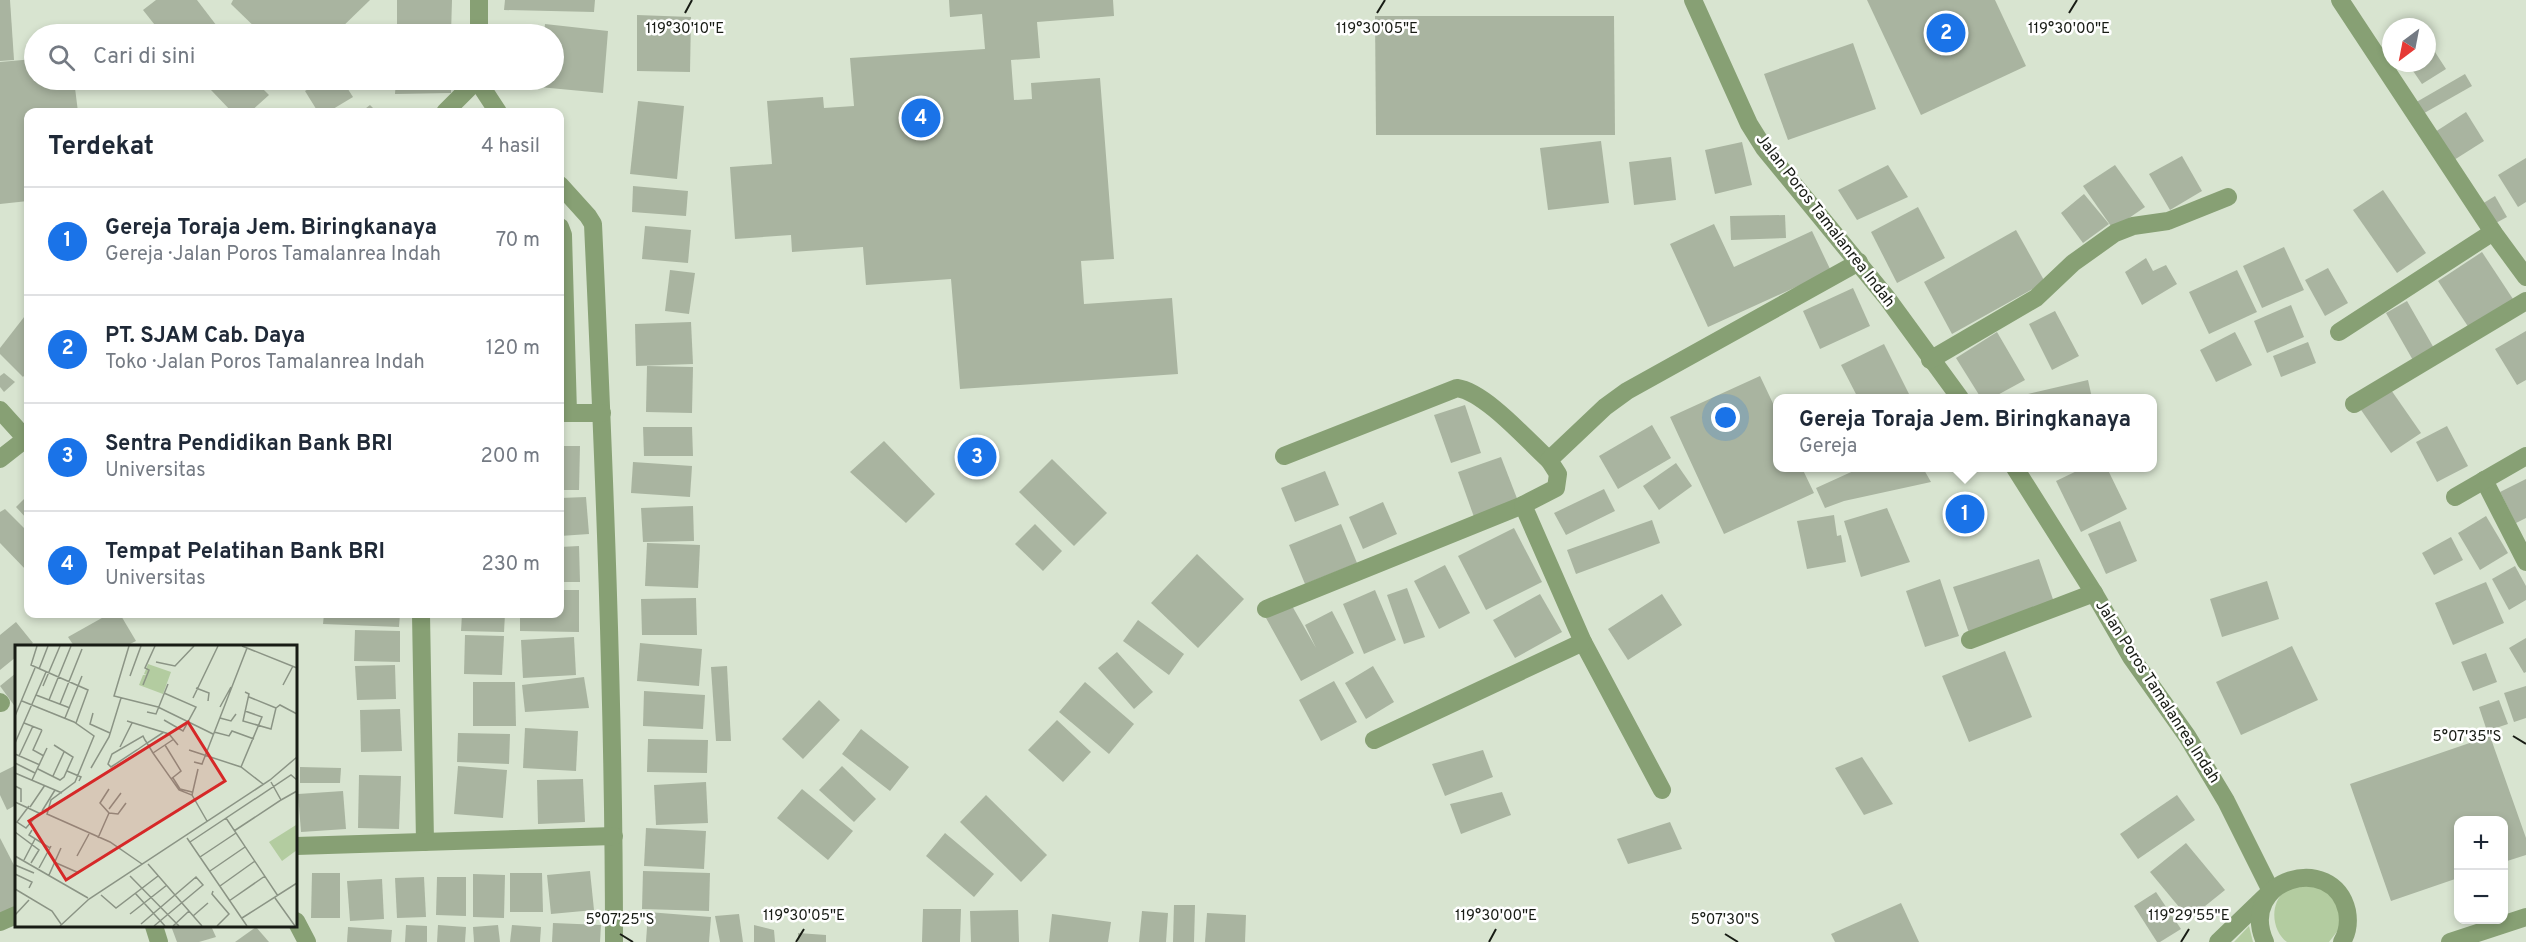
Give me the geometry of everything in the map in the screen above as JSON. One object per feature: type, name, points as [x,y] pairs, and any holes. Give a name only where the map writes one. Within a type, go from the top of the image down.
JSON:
[{"type":"street","points":[[479,0],[479,24]]},
{"type":"street","name":"Jalan Poros Tamalanrea Indah","points":[[1693,0],[1749,124],[1774,161],[1887,298],[1956,394]]},
{"type":"street","points":[[2340,0],[2493,232],[2526,277]]},
{"type":"street","points":[[451,108],[468,90]]},
{"type":"street","points":[[484,90],[495,108]]},
{"type":"street","points":[[564,189],[593,224],[602,413],[614,836],[614,942]]},
{"type":"street","points":[[1930,360],[2036,298],[2073,263],[2124,228],[2168,221],[2228,197]]},
{"type":"street","points":[[2339,332],[2493,232]]},
{"type":"street","points":[[1549,460],[1598,412],[1627,392],[1859,262]]},
{"type":"street","points":[[2354,404],[2526,301]]},
{"type":"street","points":[[1266,609],[1523,505],[1556,488],[1558,474],[1549,460],[1484,400],[1469,391],[1457,388],[1284,456]]},
{"type":"street","points":[[0,411],[24,435]]},
{"type":"street","points":[[564,413],[602,413]]},
{"type":"street","points":[[0,459],[24,442]]},
{"type":"street","points":[[2455,497],[2526,456]]},
{"type":"street","name":"Jalan Poros Tamalanrea Indah","points":[[2018,472],[2094,593],[2131,657],[2187,736],[2226,801],[2271,891]]},
{"type":"street","points":[[2484,480],[2526,562]]},
{"type":"street","points":[[1523,505],[1583,642],[1662,790]]},
{"type":"street","points":[[1970,640],[2094,593]]},
{"type":"street","points":[[421,618],[425,842]]},
{"type":"street","points":[[1374,740],[1583,642]]},
{"type":"street","points":[[297,846],[614,836]]},
{"type":"street","points":[[2218,942],[2271,891],[2287,880],[2297,878],[2317,879],[2326,883],[2341,897],[2346,906],[2347,940]]},
{"type":"street","points":[[2265,942],[2259,919],[2265,900],[2271,891]]},
{"type":"street","points":[[0,922],[15,915]]},
{"type":"street","points":[[2450,942],[2526,917]]},
{"type":"street","points":[[297,923],[308,942]]},
{"type":"street","points":[[154,927],[159,942]]},
{"type":"green space","points":[[2317,883],[2341,906],[2339,929],[2329,942],[2287,942],[2278,931],[2274,917],[2276,903],[2288,889]]},
{"type":"green space","points":[[2249,926],[2253,942],[2234,942]]},
{"type":"building","points":[[0,0],[10,0],[14,60],[0,61]]},
{"type":"building","points":[[156,0],[197,0],[215,24],[154,24],[143,10]]},
{"type":"building","points":[[233,0],[370,0],[345,24],[252,24],[231,4]]},
{"type":"building","points":[[397,0],[452,0],[451,24],[397,24]]},
{"type":"building","points":[[505,0],[595,0],[594,12],[504,10]]},
{"type":"building","points":[[949,0],[1113,0],[1114,16],[1037,22],[1040,58],[1011,60],[1014,100],[1032,99],[1031,83],[1100,78],[1114,259],[1081,261],[1084,304],[1172,298],[1178,374],[960,389],[951,279],[866,285],[863,247],[792,252],[791,235],[735,239],[730,167],[772,164],[767,101],[823,97],[824,108],[854,106],[850,58],[985,49],[982,14],[950,17]]},
{"type":"building","points":[[1867,0],[1995,0],[2026,66],[1921,115]]},
{"type":"building","points":[[637,15],[691,17],[690,72],[637,71]]},
{"type":"building","points":[[1375,16],[1614,16],[1615,135],[1376,135]]},
{"type":"building","points":[[564,26],[608,31],[603,93],[564,89]]},
{"type":"building","points":[[1853,43],[1876,109],[1788,140],[1764,74]]},
{"type":"building","points":[[2436,54],[2446,69],[2422,84],[2414,72],[2436,72]]},
{"type":"building","points":[[24,60],[24,90],[75,90],[78,108],[24,108],[24,201],[0,204],[0,62]]},
{"type":"building","points":[[2465,74],[2472,86],[2419,116],[2413,104]]},
{"type":"building","points":[[211,90],[264,90],[269,95],[254,108],[228,108]]},
{"type":"building","points":[[348,90],[353,97],[335,108],[316,108],[305,91]]},
{"type":"building","points":[[395,90],[451,90],[451,93],[395,94]]},
{"type":"building","points":[[638,101],[684,106],[677,179],[630,174]]},
{"type":"building","points":[[2466,112],[2484,141],[2454,160],[2435,132]]},
{"type":"building","points":[[1601,141],[1609,203],[1548,210],[1540,148]]},
{"type":"building","points":[[1742,142],[1752,185],[1715,194],[1705,150]]},
{"type":"building","points":[[2182,156],[2202,191],[2170,210],[2149,174]]},
{"type":"building","points":[[1671,157],[1676,200],[1634,205],[1629,162]]},
{"type":"building","points":[[2526,158],[2526,202],[2518,207],[2498,175]]},
{"type":"building","points":[[1888,165],[1908,197],[1857,220],[1838,190]]},
{"type":"building","points":[[2115,165],[2145,207],[2113,229],[2083,186]]},
{"type":"building","points":[[633,186],[688,191],[686,216],[632,212]]},
{"type":"building","points":[[2383,190],[2426,253],[2397,273],[2353,210]]},
{"type":"building","points":[[2084,194],[2109,224],[2083,243],[2061,213]]},
{"type":"building","points":[[2495,196],[2507,217],[2494,224],[2482,204]]},
{"type":"building","points":[[1918,207],[1945,258],[1897,283],[1871,232]]},
{"type":"building","points":[[1785,215],[1786,238],[1731,240],[1730,216]]},
{"type":"building","points":[[1714,224],[1734,267],[1812,231],[1831,271],[1708,327],[1670,244]]},
{"type":"building","points":[[645,226],[691,230],[688,263],[642,259]]},
{"type":"building","points":[[2016,230],[2045,282],[1952,334],[1924,282]]},
{"type":"building","points":[[2284,247],[2304,290],[2262,308],[2243,266]]},
{"type":"building","points":[[2482,252],[2515,302],[2471,331],[2438,281]]},
{"type":"building","points":[[2146,258],[2153,271],[2166,265],[2177,284],[2142,305],[2125,272]]},
{"type":"building","points":[[2328,268],[2348,303],[2325,316],[2305,280]]},
{"type":"building","points":[[670,270],[695,273],[689,314],[665,311]]},
{"type":"building","points":[[2237,270],[2257,312],[2209,334],[2189,292]]},
{"type":"building","points":[[1853,288],[1870,326],[1820,349],[1803,311]]},
{"type":"building","points":[[2407,301],[2435,350],[2414,362],[2386,313]]},
{"type":"building","points":[[2291,305],[2304,337],[2267,353],[2254,321]]},
{"type":"building","points":[[2055,311],[2079,356],[2052,370],[2029,324]]},
{"type":"building","points":[[24,317],[23,377],[0,354],[0,348]]},
{"type":"building","points":[[691,322],[693,364],[636,366],[635,324]]},
{"type":"building","points":[[2526,331],[2526,380],[2517,385],[2495,349]]},
{"type":"building","points":[[1997,332],[2025,380],[1999,394],[1978,394],[1956,358]]},
{"type":"building","points":[[2235,332],[2252,365],[2216,382],[2200,350]]},
{"type":"building","points":[[2308,342],[2316,363],[2281,377],[2273,356]]},
{"type":"building","points":[[1884,344],[1909,394],[1856,394],[1841,365]]},
{"type":"building","points":[[647,366],[693,367],[692,413],[646,412]]},
{"type":"building","points":[[4,373],[15,382],[4,392],[0,387],[0,376]]},
{"type":"building","points":[[1760,376],[1773,403],[1773,472],[1804,472],[1814,493],[1724,534],[1670,417]]},
{"type":"building","points":[[2088,380],[2091,394],[2028,394]]},
{"type":"building","points":[[2389,387],[2421,433],[2391,453],[2359,407]]},
{"type":"building","points":[[1465,405],[1481,453],[1451,463],[1434,415]]},
{"type":"building","points":[[1652,425],[1671,458],[1618,489],[1599,456]]},
{"type":"building","points":[[2447,426],[2468,466],[2437,482],[2416,442]]},
{"type":"building","points":[[643,427],[692,427],[693,456],[644,456]]},
{"type":"building","points":[[884,441],[935,494],[906,523],[850,472]]},
{"type":"building","points":[[564,446],[580,446],[579,490],[564,490]]},
{"type":"building","points":[[1501,457],[1518,501],[1474,517],[1458,472]]},
{"type":"building","points":[[1052,459],[1107,513],[1074,546],[1019,492]]},
{"type":"building","points":[[633,462],[692,466],[690,497],[631,493]]},
{"type":"building","points":[[1676,463],[1692,486],[1659,510],[1643,486]]},
{"type":"building","points":[[1325,471],[1339,505],[1295,522],[1281,488]]},
{"type":"building","points":[[1851,472],[1925,472],[1931,482],[1844,501],[1825,508],[1816,488]]},
{"type":"building","points":[[2075,472],[2109,472],[2127,509],[2081,532],[2056,481]]},
{"type":"building","points":[[2526,479],[2526,518],[2516,523],[2500,492]]},
{"type":"building","points":[[1604,489],[1615,511],[1566,535],[1554,513]]},
{"type":"building","points":[[586,497],[589,534],[564,536],[564,498]]},
{"type":"building","points":[[24,499],[24,516],[16,507]]},
{"type":"building","points":[[1383,502],[1397,534],[1363,549],[1349,517]]},
{"type":"building","points":[[693,506],[694,541],[643,542],[641,508]]},
{"type":"building","points":[[1887,508],[1910,562],[1861,577],[1844,521]]},
{"type":"building","points":[[5,509],[24,528],[24,568],[0,543],[0,512]]},
{"type":"building","points":[[1834,515],[1837,536],[1841,535],[1846,562],[1807,569],[1797,521]]},
{"type":"building","points":[[2486,516],[2508,553],[2480,570],[2458,533]]},
{"type":"building","points":[[1652,520],[1660,543],[1576,574],[1567,550]]},
{"type":"building","points":[[2120,521],[2137,561],[2106,574],[2088,534]]},
{"type":"building","points":[[1035,524],[1062,551],[1043,571],[1015,544]]},
{"type":"building","points":[[1341,524],[1357,563],[1305,584],[1289,545]]},
{"type":"building","points":[[1514,528],[1542,582],[1486,610],[1458,556]]},
{"type":"building","points":[[2451,537],[2463,560],[2434,575],[2422,553]]},
{"type":"building","points":[[647,543],[700,545],[698,588],[645,586]]},
{"type":"building","points":[[579,546],[580,582],[564,582],[564,547]]},
{"type":"building","points":[[1197,554],[1244,599],[1198,648],[1151,603]]},
{"type":"building","points":[[2039,559],[2055,605],[1969,633],[1953,587]]},
{"type":"building","points":[[1445,565],[1470,613],[1439,629],[1414,581]]},
{"type":"building","points":[[2515,566],[2526,586],[2526,600],[2509,610],[2492,579]]},
{"type":"building","points":[[1940,579],[1959,636],[1925,647],[1906,591]]},
{"type":"building","points":[[2267,581],[2279,619],[2222,637],[2210,599]]},
{"type":"building","points":[[2486,582],[2504,623],[2453,645],[2435,603]]},
{"type":"building","points":[[1407,588],[1425,637],[1404,644],[1387,595]]},
{"type":"building","points":[[564,590],[579,590],[579,632],[520,631],[520,618],[564,618]]},
{"type":"building","points":[[1375,590],[1396,640],[1364,654],[1343,604]]},
{"type":"building","points":[[1540,594],[1562,632],[1515,658],[1493,620]]},
{"type":"building","points":[[1662,594],[1682,625],[1628,660],[1608,629]]},
{"type":"building","points":[[696,598],[697,635],[642,635],[641,599]]},
{"type":"building","points":[[1291,604],[1316,648],[1305,625],[1332,611],[1354,653],[1301,681],[1266,618]]},
{"type":"building","points":[[102,618],[122,618],[136,641],[128,645],[73,645],[68,637]]},
{"type":"building","points":[[324,618],[400,618],[399,627],[323,624]]},
{"type":"building","points":[[462,618],[505,618],[504,632],[461,631]]},
{"type":"building","points":[[1138,620],[1184,654],[1169,675],[1123,641]]},
{"type":"building","points":[[16,622],[33,643],[15,645],[15,658],[0,670],[0,635]]},
{"type":"building","points":[[355,630],[400,631],[400,662],[354,661]]},
{"type":"building","points":[[465,635],[504,636],[502,675],[464,674]]},
{"type":"building","points":[[574,637],[576,675],[523,678],[521,640]]},
{"type":"building","points":[[2526,638],[2526,672],[2524,673],[2509,648]]},
{"type":"building","points":[[640,643],[702,649],[699,686],[637,681]]},
{"type":"building","points":[[2292,646],[2318,700],[2241,735],[2216,682]]},
{"type":"building","points":[[2005,651],[2032,717],[1969,742],[1942,676]]},
{"type":"building","points":[[1117,652],[1153,692],[1134,709],[1098,668]]},
{"type":"building","points":[[2486,653],[2497,682],[2473,691],[2461,662]]},
{"type":"building","points":[[395,665],[396,699],[357,700],[355,666]]},
{"type":"building","points":[[727,666],[731,741],[716,741],[711,667]]},
{"type":"building","points":[[1373,666],[1394,702],[1366,719],[1345,683]]},
{"type":"building","points":[[15,674],[15,707],[0,686]]},
{"type":"building","points":[[584,677],[589,708],[525,712],[522,685]]},
{"type":"building","points":[[1334,681],[1357,722],[1321,741],[1299,700]]},
{"type":"building","points":[[473,682],[515,682],[516,726],[473,726]]},
{"type":"building","points":[[1085,682],[1134,724],[1109,754],[1059,712]]},
{"type":"building","points":[[2526,686],[2526,718],[2514,722],[2504,693]]},
{"type":"building","points":[[644,691],[705,695],[703,729],[643,726]]},
{"type":"building","points":[[819,700],[840,720],[803,759],[782,739]]},
{"type":"building","points":[[2499,700],[2508,724],[2487,731],[2479,707]]},
{"type":"building","points":[[400,709],[402,751],[361,752],[360,710]]},
{"type":"building","points":[[1057,720],[1091,752],[1063,782],[1028,750]]},
{"type":"building","points":[[525,728],[578,731],[576,771],[523,768]]},
{"type":"building","points":[[861,729],[909,767],[890,791],[842,754]]},
{"type":"building","points":[[458,733],[510,734],[509,764],[457,762]]},
{"type":"building","points":[[2490,736],[2526,838],[2526,855],[2508,861],[2508,816],[2454,816],[2454,879],[2391,901],[2350,784]]},
{"type":"building","points":[[648,739],[708,740],[707,773],[647,772]]},
{"type":"building","points":[[1483,750],[1493,777],[1445,796],[1432,764]]},
{"type":"building","points":[[1862,757],[1893,804],[1864,815],[1835,768]]},
{"type":"building","points":[[15,766],[15,806],[7,810],[0,795],[0,773]]},
{"type":"building","points":[[458,766],[507,770],[503,818],[454,814]]},
{"type":"building","points":[[842,766],[876,799],[854,822],[819,790]]},
{"type":"building","points":[[300,767],[341,768],[340,783],[300,783]]},
{"type":"building","points":[[359,775],[401,776],[399,829],[358,828]]},
{"type":"building","points":[[583,779],[585,822],[538,824],[537,780]]},
{"type":"building","points":[[706,782],[708,823],[656,825],[654,785]]},
{"type":"building","points":[[802,789],[853,831],[828,860],[777,818]]},
{"type":"building","points":[[343,791],[346,829],[301,832],[298,794]]},
{"type":"building","points":[[1502,792],[1511,815],[1461,834],[1450,804]]},
{"type":"building","points":[[986,795],[1047,855],[1021,882],[960,822]]},
{"type":"building","points":[[2177,795],[2195,820],[2138,859],[2120,834]]},
{"type":"building","points":[[1670,822],[1682,849],[1628,864],[1617,839]]},
{"type":"building","points":[[646,828],[706,831],[704,869],[644,866]]},
{"type":"building","points":[[945,833],[994,874],[974,897],[926,856]]},
{"type":"building","points":[[0,838],[15,867],[15,908],[0,916]]},
{"type":"building","points":[[2186,843],[2225,890],[2189,919],[2150,872]]},
{"type":"building","points":[[590,871],[594,910],[551,914],[547,875]]},
{"type":"building","points":[[643,871],[710,873],[709,911],[642,909]]},
{"type":"building","points":[[312,873],[340,873],[340,918],[311,918]]},
{"type":"building","points":[[510,873],[542,873],[543,912],[510,912]]},
{"type":"building","points":[[473,874],[505,875],[504,918],[473,917]]},
{"type":"building","points":[[424,877],[426,917],[397,918],[395,878]]},
{"type":"building","points":[[437,877],[466,877],[466,916],[436,915]]},
{"type":"building","points":[[382,879],[384,919],[350,921],[347,881]]},
{"type":"building","points":[[2156,892],[2181,929],[2160,942],[2157,942],[2134,906]]},
{"type":"building","points":[[1901,903],[1919,942],[1835,942],[1831,934]]},
{"type":"building","points":[[1174,905],[1195,905],[1194,942],[1173,942]]},
{"type":"building","points":[[923,909],[961,909],[960,942],[922,942]]},
{"type":"building","points":[[1018,910],[1019,942],[971,942],[970,911]]},
{"type":"building","points":[[1142,911],[1168,913],[1166,942],[1139,942]]},
{"type":"building","points":[[648,912],[711,917],[709,942],[646,942]]},
{"type":"building","points":[[1207,913],[1246,915],[1245,942],[1205,942]]},
{"type":"building","points":[[739,914],[743,942],[720,942],[715,916]]},
{"type":"building","points":[[1052,914],[1111,922],[1108,942],[1049,942]]},
{"type":"building","points":[[553,923],[601,925],[600,942],[552,942]]},
{"type":"building","points":[[406,925],[427,926],[427,942],[405,942]]},
{"type":"building","points":[[438,925],[466,927],[465,942],[437,942]]},
{"type":"building","points":[[498,925],[500,942],[474,942],[473,927]]},
{"type":"building","points":[[512,925],[541,927],[540,942],[510,942]]},
{"type":"building","points":[[754,925],[774,930],[775,942],[754,942]]},
{"type":"building","points":[[171,927],[211,927],[216,937],[199,942],[177,942]]},
{"type":"building","points":[[256,927],[269,942],[235,942]]},
{"type":"building","points":[[348,927],[392,930],[391,942],[347,942]]},
{"type":"building","points":[[798,933],[826,935],[826,942],[798,942]]},
{"type":"place","name":"PT. SJAM Cab. Daya","points":[[1946,33]]},
{"type":"place","name":"Tempat Pelatihan Bank BRI","points":[[921,118]]},
{"type":"place","name":"Sentra Pendidikan Bank BRI","points":[[977,457]]},
{"type":"place","name":"Gereja Toraja Jem. Biringkanaya","points":[[1965,514]]}]
